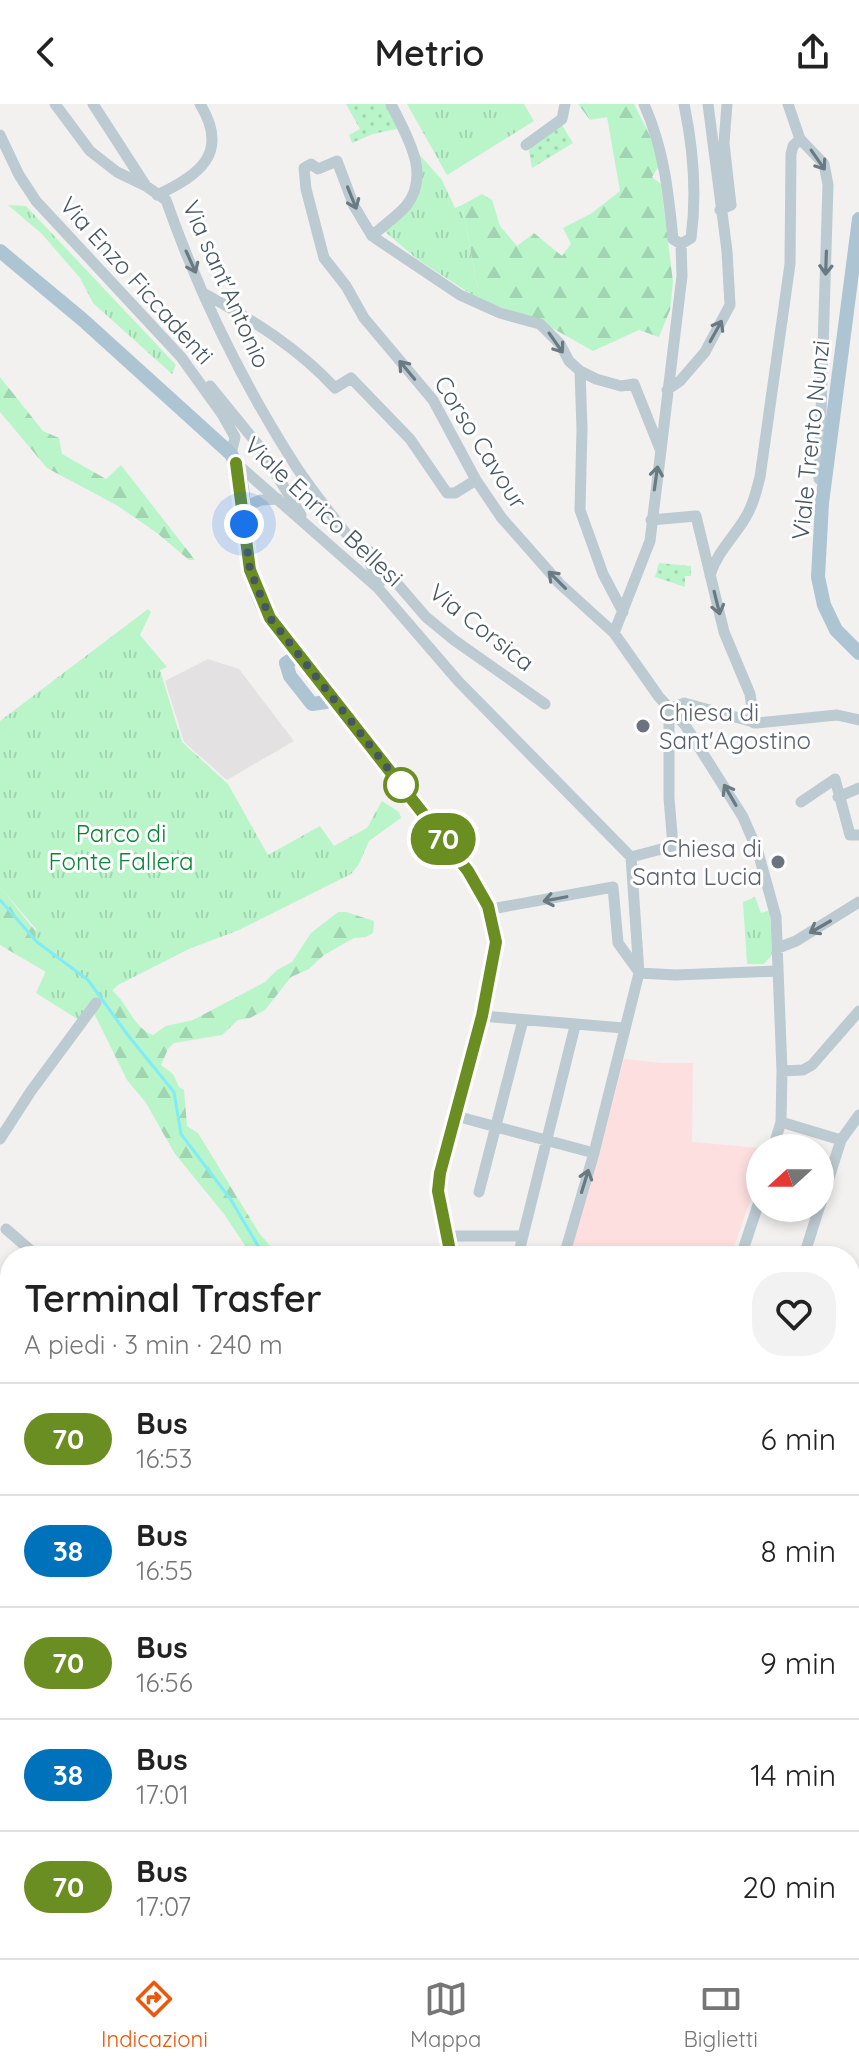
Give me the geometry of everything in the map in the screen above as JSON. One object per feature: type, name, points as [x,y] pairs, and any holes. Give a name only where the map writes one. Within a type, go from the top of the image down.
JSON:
[{"type":"main road","name":"Viale Trento Nunzi","points":[[859,219],[822,503],[818,577],[824,605],[836,630],[859,653]]},
{"type":"main road","name":"Viale Enrico Bellesi","points":[[0,251],[83,320],[235,464]]},
{"type":"main road","points":[[235,464],[245,540]]},
{"type":"main road","points":[[235,464],[250,570],[274,625],[290,676],[312,704],[348,719]]},
{"type":"main road","points":[[274,625],[468,871],[488,906],[496,942],[488,989]]},
{"type":"main road","points":[[286,663],[293,657],[303,659]]},
{"type":"main road","points":[[312,704],[326,702],[326,688]]},
{"type":"main road","points":[[448,1246],[438,1191],[440,1173],[501,937],[497,908],[481,883],[468,871]]},
{"type":"street","points":[[55,104],[90,151],[117,172],[146,186]]},
{"type":"street","points":[[93,104],[146,186]]},
{"type":"street","points":[[157,195],[197,171],[208,159],[213,138],[212,123],[200,104]]},
{"type":"street","points":[[391,104],[414,156],[417,179],[407,204],[372,236],[460,295],[500,313],[540,324],[580,371],[621,386],[634,384],[660,449]]},
{"type":"street","points":[[526,145],[562,119],[565,104]]},
{"type":"street","points":[[644,104],[657,133],[666,168],[673,239],[681,244]]},
{"type":"street","points":[[681,244],[691,238],[693,220],[692,163],[684,104]]},
{"type":"street","points":[[667,390],[680,381],[705,352],[730,305],[727,251],[708,104]]},
{"type":"street","points":[[720,210],[731,205],[724,143],[727,104]]},
{"type":"street","points":[[788,104],[800,139],[824,164],[828,185],[819,495],[822,503]]},
{"type":"street","name":"Via Enzo Ficcadenti","points":[[0,135],[19,175],[36,201],[181,357],[233,430],[235,464]]},
{"type":"street","points":[[710,575],[717,557],[754,501],[760,477],[790,264],[791,154],[793,146],[800,139]]},
{"type":"street","points":[[117,172],[129,161]]},
{"type":"street","name":"Corso Cavour","points":[[372,236],[354,206],[337,161],[318,169],[311,164],[304,168],[306,189],[324,258],[367,321],[433,400],[476,480],[526,548],[614,633],[669,709],[685,725],[728,790],[747,826],[758,852],[776,917],[782,1071],[781,1122],[777,1134]]},
{"type":"street","name":"Via sant'Antonio","points":[[146,186],[166,200],[220,336],[252,395],[298,470],[367,560]]},
{"type":"street","points":[[614,633],[650,541],[682,276],[681,244]]},
{"type":"street","points":[[205,294],[311,361],[335,388],[351,378],[410,439],[447,493],[455,493],[476,480]]},
{"type":"street","points":[[181,357],[211,386],[259,446],[304,521]]},
{"type":"street","points":[[580,371],[580,510],[603,574],[623,612]]},
{"type":"street","name":"Viale Enrico Bellesi","points":[[235,464],[377,587],[459,682],[631,857]]},
{"type":"street","points":[[243,507],[261,500],[278,499]]},
{"type":"street","points":[[651,520],[696,516],[724,632],[750,694],[754,723]]},
{"type":"street","name":"Via Corsica","points":[[367,560],[369,551],[426,617],[545,704]]},
{"type":"street","points":[[367,560],[380,582],[377,587]]},
{"type":"street","points":[[567,1246],[594,1153],[639,973],[631,857],[673,846],[669,798],[669,709],[684,703],[754,723],[837,715],[859,720]]},
{"type":"street","points":[[801,802],[835,779],[838,797],[854,835]]},
{"type":"street","points":[[838,797],[859,788]]},
{"type":"street","points":[[497,908],[613,887],[618,943],[639,973]]},
{"type":"street","points":[[778,948],[808,934],[859,902]]},
{"type":"street","points":[[639,973],[676,975],[778,971]]},
{"type":"street","points":[[0,1139],[96,1003]]},
{"type":"street","points":[[782,1071],[803,1070],[812,1065],[859,1011]]},
{"type":"street","points":[[482,1016],[623,1028]]},
{"type":"street","points":[[479,1192],[523,1020]]},
{"type":"street","points":[[520,1246],[575,1026]]},
{"type":"street","points":[[834,1162],[841,1140],[859,1115]]},
{"type":"street","points":[[456,1116],[594,1153]]},
{"type":"street","points":[[781,1122],[841,1140]]},
{"type":"street","points":[[744,1246],[752,1222]]},
{"type":"street","points":[[807,1246],[815,1222]]},
{"type":"street","points":[[6,1229],[26,1246]]},
{"type":"street","points":[[446,1236],[522,1236]]},
{"type":"shaded area","points":[[208,659],[239,669],[294,741],[227,780],[184,742],[165,681]]},
{"type":"shaded area","points":[[624,1059],[693,1063],[692,1142],[746,1147],[746,1212],[734,1246],[571,1246]]},
{"type":"green space","points":[[346,104],[390,104],[401,128],[373,134],[352,143],[349,135],[360,129]]},
{"type":"green space","points":[[407,104],[524,104],[534,121],[447,175]]},
{"type":"green space","points":[[578,104],[634,104],[650,136],[659,166],[652,177],[661,184],[673,282],[670,310],[659,337],[639,330],[593,351],[538,320],[480,300],[462,205],[482,194],[492,200],[500,226],[517,246],[534,233],[562,256],[571,244],[563,228],[592,213],[620,191],[607,117],[590,120]]},
{"type":"green space","points":[[562,125],[573,143],[532,168],[529,151],[534,144]]},
{"type":"green space","points":[[418,153],[442,180],[455,208],[462,205],[480,300],[417,259],[383,230],[408,205]]},
{"type":"green space","points":[[8,205],[26,206],[176,365],[172,374],[93,303],[80,278],[42,234]]},
{"type":"green space","points":[[0,377],[43,431],[59,438],[62,454],[106,479],[121,465],[195,560],[189,560],[118,506],[47,468],[0,412]]},
{"type":"green space","points":[[659,563],[691,566],[691,576],[685,576],[685,587],[655,577]]},
{"type":"green space","name":"Parco di Fonte Fallera","points":[[148,609],[151,612],[140,635],[167,667],[160,670],[182,742],[228,784],[268,855],[320,826],[334,846],[367,828],[382,801],[399,812],[401,818],[369,841],[351,874],[118,985],[82,1022],[36,993],[46,971],[33,963],[36,929],[0,887],[0,721]]},
{"type":"green space","points":[[0,887],[39,934],[108,986],[141,1027],[153,1035],[166,1026],[193,1020],[265,982],[277,970],[292,962],[311,933],[338,912],[374,921],[373,933],[354,938],[324,955],[309,969],[291,977],[265,1010],[238,1020],[222,1035],[174,1043],[161,1065],[173,1074],[179,1087],[184,1090],[187,1126],[198,1133],[259,1233],[270,1246],[245,1246],[224,1214],[175,1154],[146,1103],[127,1080],[85,995],[0,945]]},
{"type":"green space","points":[[755,897],[761,913],[770,910],[772,955],[764,964],[747,964],[743,902]]},
{"type":"waterway","points":[[0,900],[37,942],[88,980],[174,1092],[181,1134],[231,1200],[258,1246]]},
{"type":"bus line","name":"70","points":[[236,463],[250,570],[270,618],[468,871],[491,915],[496,942],[488,989],[440,1173],[438,1191],[448,1246]]},
{"type":"place","name":"Chiesa di Sant'Agostino","points":[[643,726]]},
{"type":"place","name":"Chiesa di Santa Lucia","points":[[778,862]]},
{"type":"route","points":[[244,524],[250,570],[274,625],[401,785]]}]
